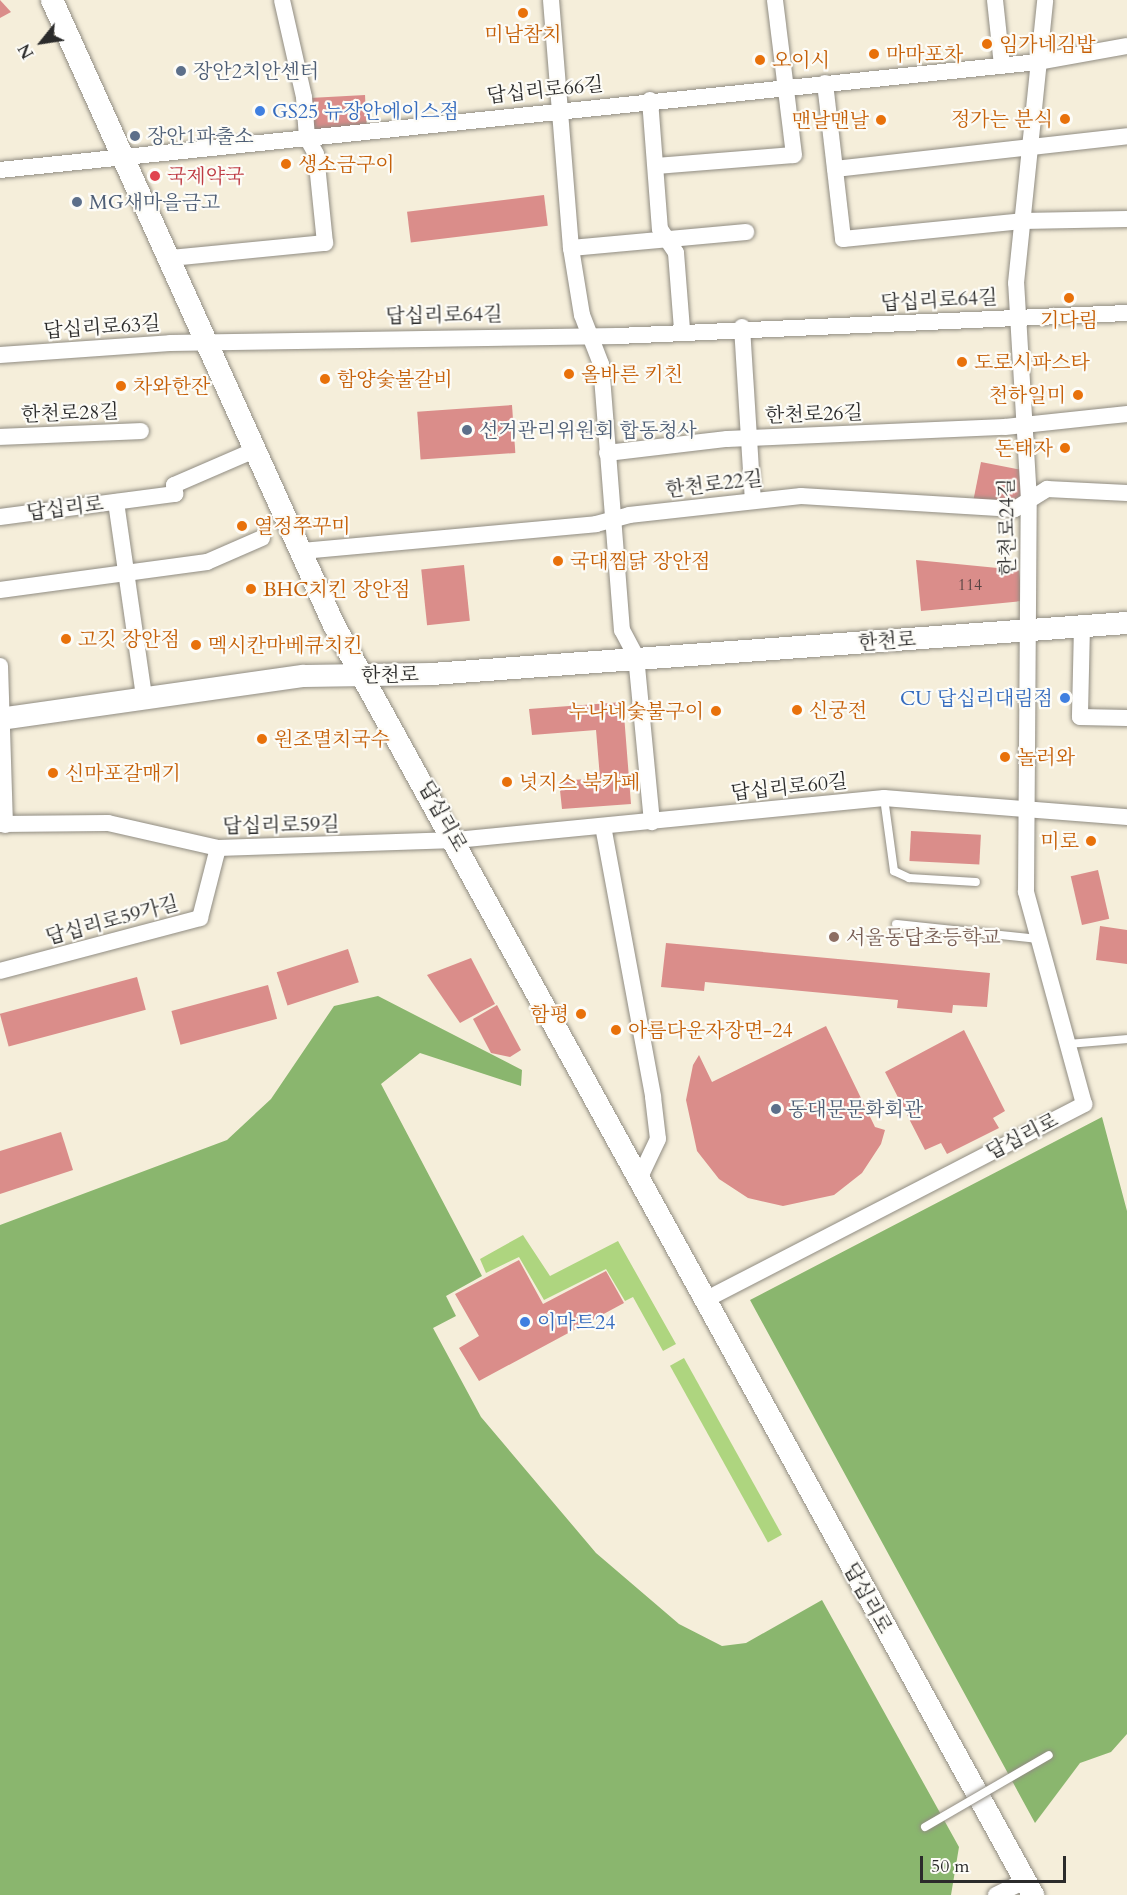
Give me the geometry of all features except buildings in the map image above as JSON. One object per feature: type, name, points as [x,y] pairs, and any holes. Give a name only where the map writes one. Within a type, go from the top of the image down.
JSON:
[{"type":"main road","name":"답십리로","points":[[52,0],[302,551],[364,675],[1029,1888]]},
{"type":"main road","name":"한천로","points":[[0,719],[304,676],[364,675],[1127,623]]},
{"type":"street","points":[[171,258],[325,243],[316,154],[307,138],[304,98],[282,0]]},
{"type":"street","points":[[552,0],[556,109],[571,248],[591,336],[601,364],[622,630],[636,656],[652,822]]},
{"type":"street","points":[[656,166],[794,155],[788,86],[775,0]]},
{"type":"street","points":[[995,0],[1002,66]]},
{"type":"street","name":"한천로24길","points":[[1029,630],[1029,500],[1022,422],[1016,283],[1045,0]]},
{"type":"street","name":"답십리로66길","points":[[0,170],[556,109],[1002,66],[1127,46]]},
{"type":"street","points":[[825,83],[843,239],[1022,222],[1127,219]]},
{"type":"street","points":[[650,100],[660,229],[676,253],[682,329]]},
{"type":"street","points":[[835,169],[1127,136]]},
{"type":"street","points":[[571,248],[746,231]]},
{"type":"street","name":"답십리로64길","points":[[207,341],[591,336],[682,329],[1127,313]]},
{"type":"street","points":[[742,327],[745,438],[753,500]]},
{"type":"street","name":"답십리로63길","points":[[0,355],[207,341]]},
{"type":"street","points":[[1022,422],[1127,414]]},
{"type":"street","name":"한천로26길","points":[[607,453],[745,438],[1022,422]]},
{"type":"street","name":"한천로28길","points":[[0,436],[141,431]]},
{"type":"street","name":"답십리로","points":[[0,517],[175,494],[174,485],[257,449]]},
{"type":"street","name":"한천로22길","points":[[302,551],[612,520],[753,500],[861,496],[1015,509],[1047,489],[1127,493]]},
{"type":"street","points":[[116,502],[144,697]]},
{"type":"street","points":[[0,590],[207,562],[262,538]]},
{"type":"street","points":[[1082,627],[1080,717],[1127,718]]},
{"type":"street","points":[[1029,630],[1024,806],[1026,892],[1070,1044]]},
{"type":"street","points":[[0,666],[2,825]]},
{"type":"street","name":"답십리로60길","points":[[456,840],[884,798],[1024,806],[1127,817]]},
{"type":"street","name":"답십리로59길","points":[[2,825],[108,823],[218,848],[456,840]]},
{"type":"street","points":[[603,826],[653,1097],[658,1139],[639,1179]]},
{"type":"street","name":"답십리로59가길","points":[[0,971],[200,918],[218,848]]},
{"type":"street","name":"답십리로","points":[[705,1300],[1084,1104],[1070,1044]]},
{"type":"street","points":[[996,1895],[1029,1888]]},
{"type":"lane","points":[[884,798],[894,871],[909,878],[976,882]]},
{"type":"lane","points":[[896,924],[1040,939]]},
{"type":"lane","points":[[1070,1044],[1127,1039]]},
{"type":"lane","points":[[925,1827],[1049,1755]]},
{"type":"green space","points":[[378,996],[522,1070],[521,1086],[420,1053],[381,1084],[482,1276],[446,1296],[456,1316],[433,1328],[481,1417],[596,1553],[679,1624],[722,1646],[746,1643],[822,1600],[959,1847],[951,1895],[0,1895],[0,1225],[227,1140],[271,1099],[334,1006]]},
{"type":"green space","points":[[1102,1117],[1127,1211],[1127,1734],[1111,1752],[1080,1763],[1035,1823],[750,1300]]},
{"type":"green space","points":[[523,1235],[550,1276],[618,1241],[676,1344],[663,1351],[633,1297],[625,1301],[606,1269],[544,1300],[519,1257],[486,1273],[480,1259]]},
{"type":"green space","points":[[684,1358],[782,1535],[768,1542],[670,1366]]},
{"type":"place","name":"미남참치","points":[[523,13]]},
{"type":"place","name":"임가네김밥","points":[[987,44]]},
{"type":"place","name":"마마포차","points":[[874,54]]},
{"type":"place","name":"오이시","points":[[760,60]]},
{"type":"place","name":"장안2치안센터","points":[[181,71]]},
{"type":"place","name":"GS25 뉴장안에이스점","points":[[260,111]]},
{"type":"place","name":"정가는 분식","points":[[1065,119]]},
{"type":"place","name":"맨날맨날","points":[[881,120]]},
{"type":"place","name":"장안1파출소","points":[[135,136]]},
{"type":"place","name":"생소금구이","points":[[286,164]]},
{"type":"place","name":"국제약국","points":[[155,176]]},
{"type":"place","name":"MG새마을금고","points":[[77,202]]},
{"type":"place","name":"기다림","points":[[1069,298]]},
{"type":"place","name":"도로시파스타","points":[[962,362]]},
{"type":"place","name":"올바른 키친","points":[[569,374]]},
{"type":"place","name":"함양숯불갈비","points":[[325,379]]},
{"type":"place","name":"차와한잔","points":[[121,386]]},
{"type":"place","name":"천하일미","points":[[1078,395]]},
{"type":"place","name":"선거관리위원회 합동청사","points":[[467,430]]},
{"type":"place","name":"돈태자","points":[[1065,448]]},
{"type":"place","name":"열정쭈꾸미","points":[[242,526]]},
{"type":"place","name":"국대찜닭 장안점","points":[[558,561]]},
{"type":"place","name":"BHC치킨 장안점","points":[[251,589]]},
{"type":"place","name":"고깃 장안점","points":[[66,639]]},
{"type":"place","name":"멕시칸마베큐치킨","points":[[196,645]]},
{"type":"place","name":"CU 답십리대림점","points":[[1065,698]]},
{"type":"place","name":"신궁전","points":[[797,710]]},
{"type":"place","name":"누나네숯불구이","points":[[716,711]]},
{"type":"place","name":"원조멸치국수","points":[[262,739]]},
{"type":"place","name":"놀러와","points":[[1005,757]]},
{"type":"place","name":"신마포갈매기","points":[[53,773]]},
{"type":"place","name":"넛지스 북카페","points":[[507,782]]},
{"type":"place","name":"미로","points":[[1091,841]]},
{"type":"place","name":"서울동답초등학교","points":[[834,937]]},
{"type":"place","name":"함평","points":[[581,1014]]},
{"type":"place","name":"아름다운자장면-24","points":[[616,1030]]},
{"type":"place","name":"동대문문화회관","points":[[776,1109]]},
{"type":"place","name":"이마트24","points":[[525,1322]]}]
